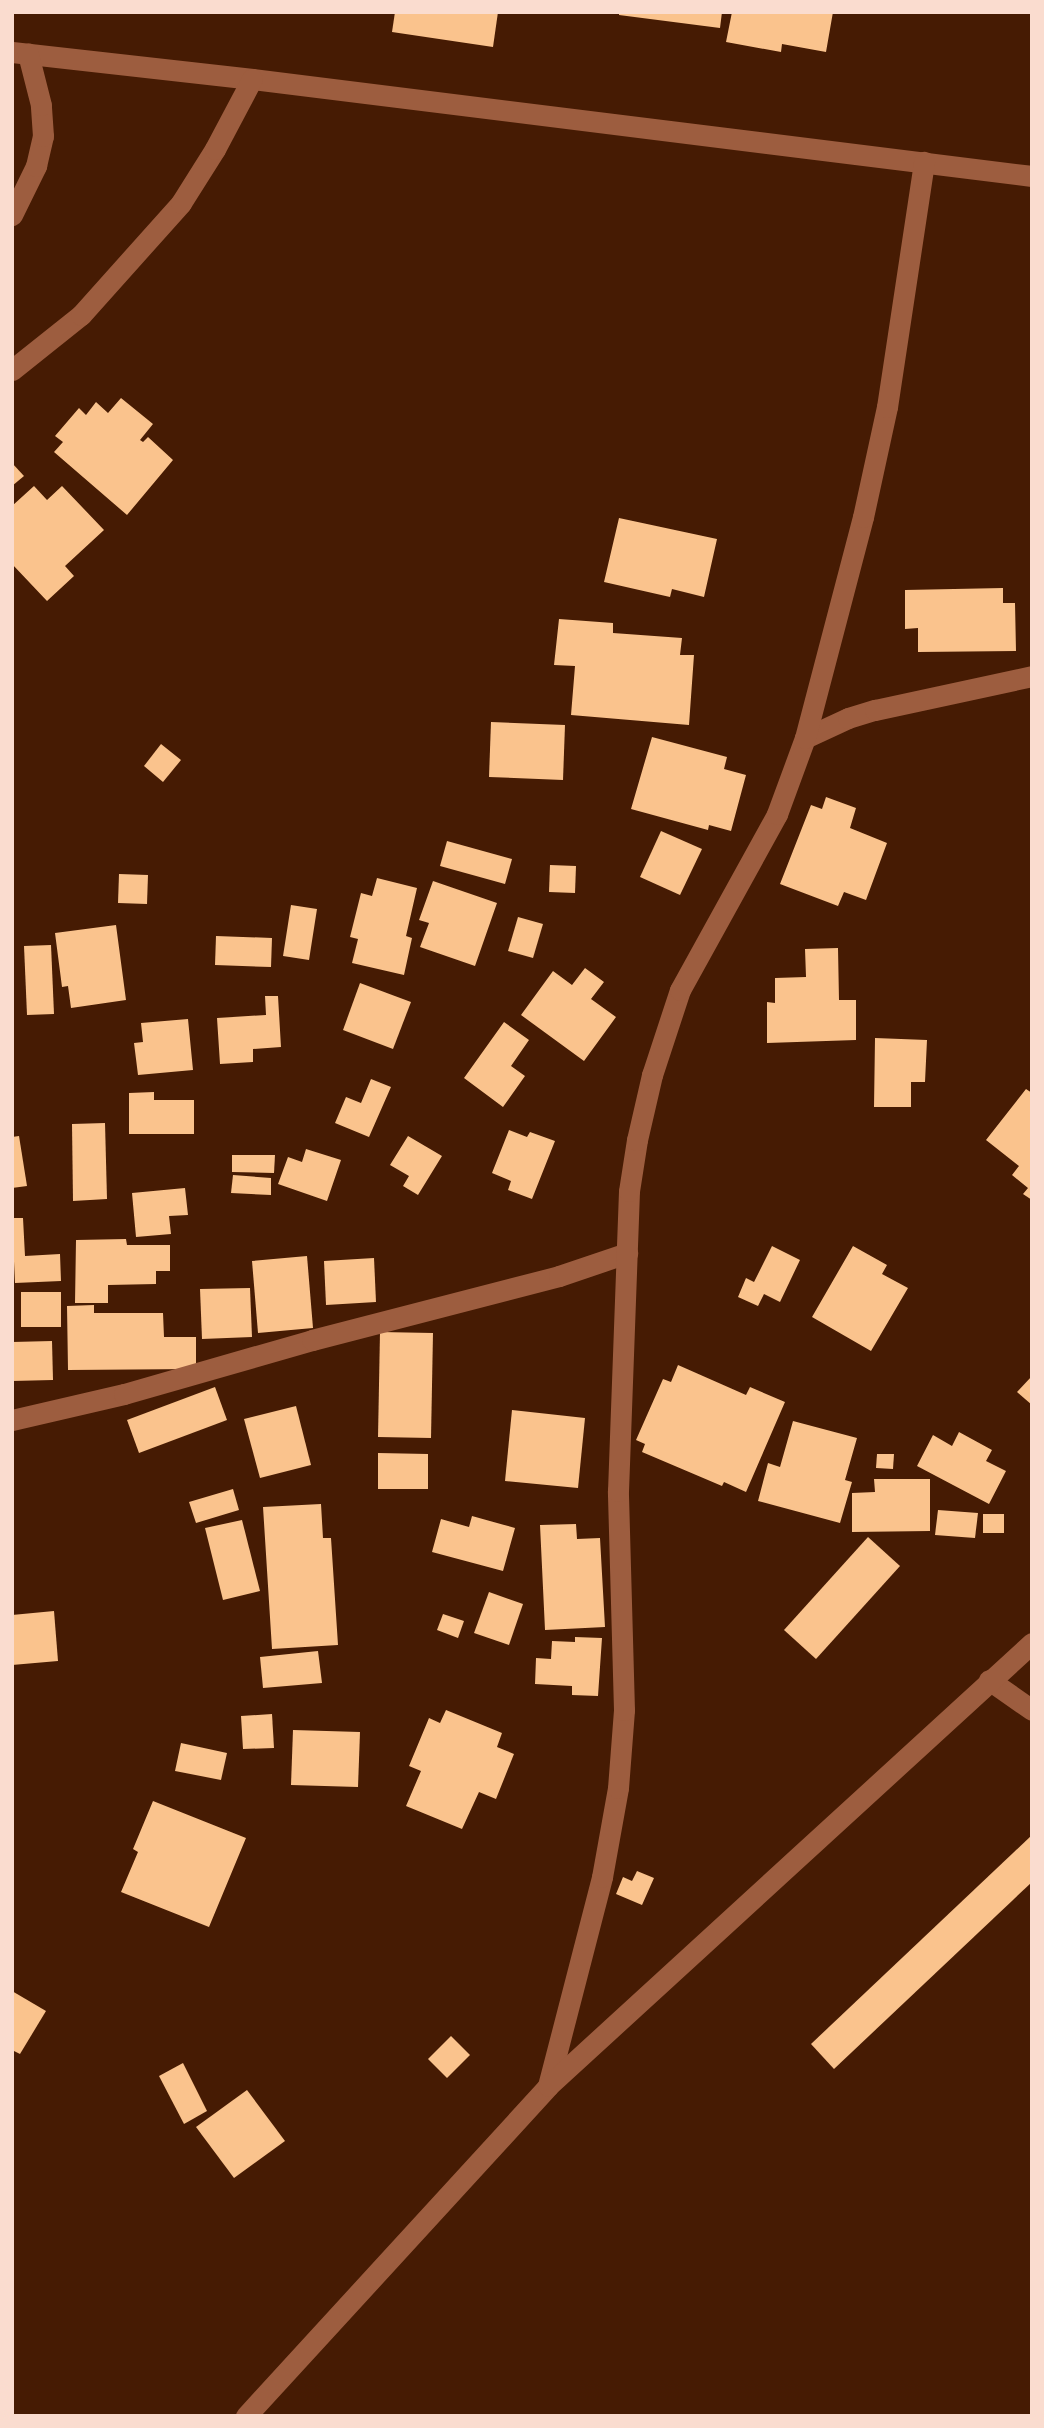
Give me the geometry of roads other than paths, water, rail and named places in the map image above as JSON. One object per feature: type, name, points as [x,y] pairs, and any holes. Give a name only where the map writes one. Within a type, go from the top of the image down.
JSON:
[{"type":"street","points":[[12,215],[36,166],[43,136],[41,105],[20,53],[252,79],[1032,176]]},
{"type":"street","points":[[12,370],[80,315],[181,203],[215,149],[252,79]]},
{"type":"street","points":[[548,2086],[602,1877],[618,1788],[624,1710],[618,1491],[629,1191],[637,1140],[652,1075],[680,990],[777,814],[805,738],[863,517],[887,407],[924,162]]},
{"type":"street","points":[[805,738],[848,718],[875,710],[1032,676]]},
{"type":"street","points":[[12,1420],[137,1391],[312,1340],[559,1276],[627,1253]]},
{"type":"street","points":[[246,2416],[548,2086],[1032,1643]]},
{"type":"street","points":[[989,1680],[1032,1710]]}]
